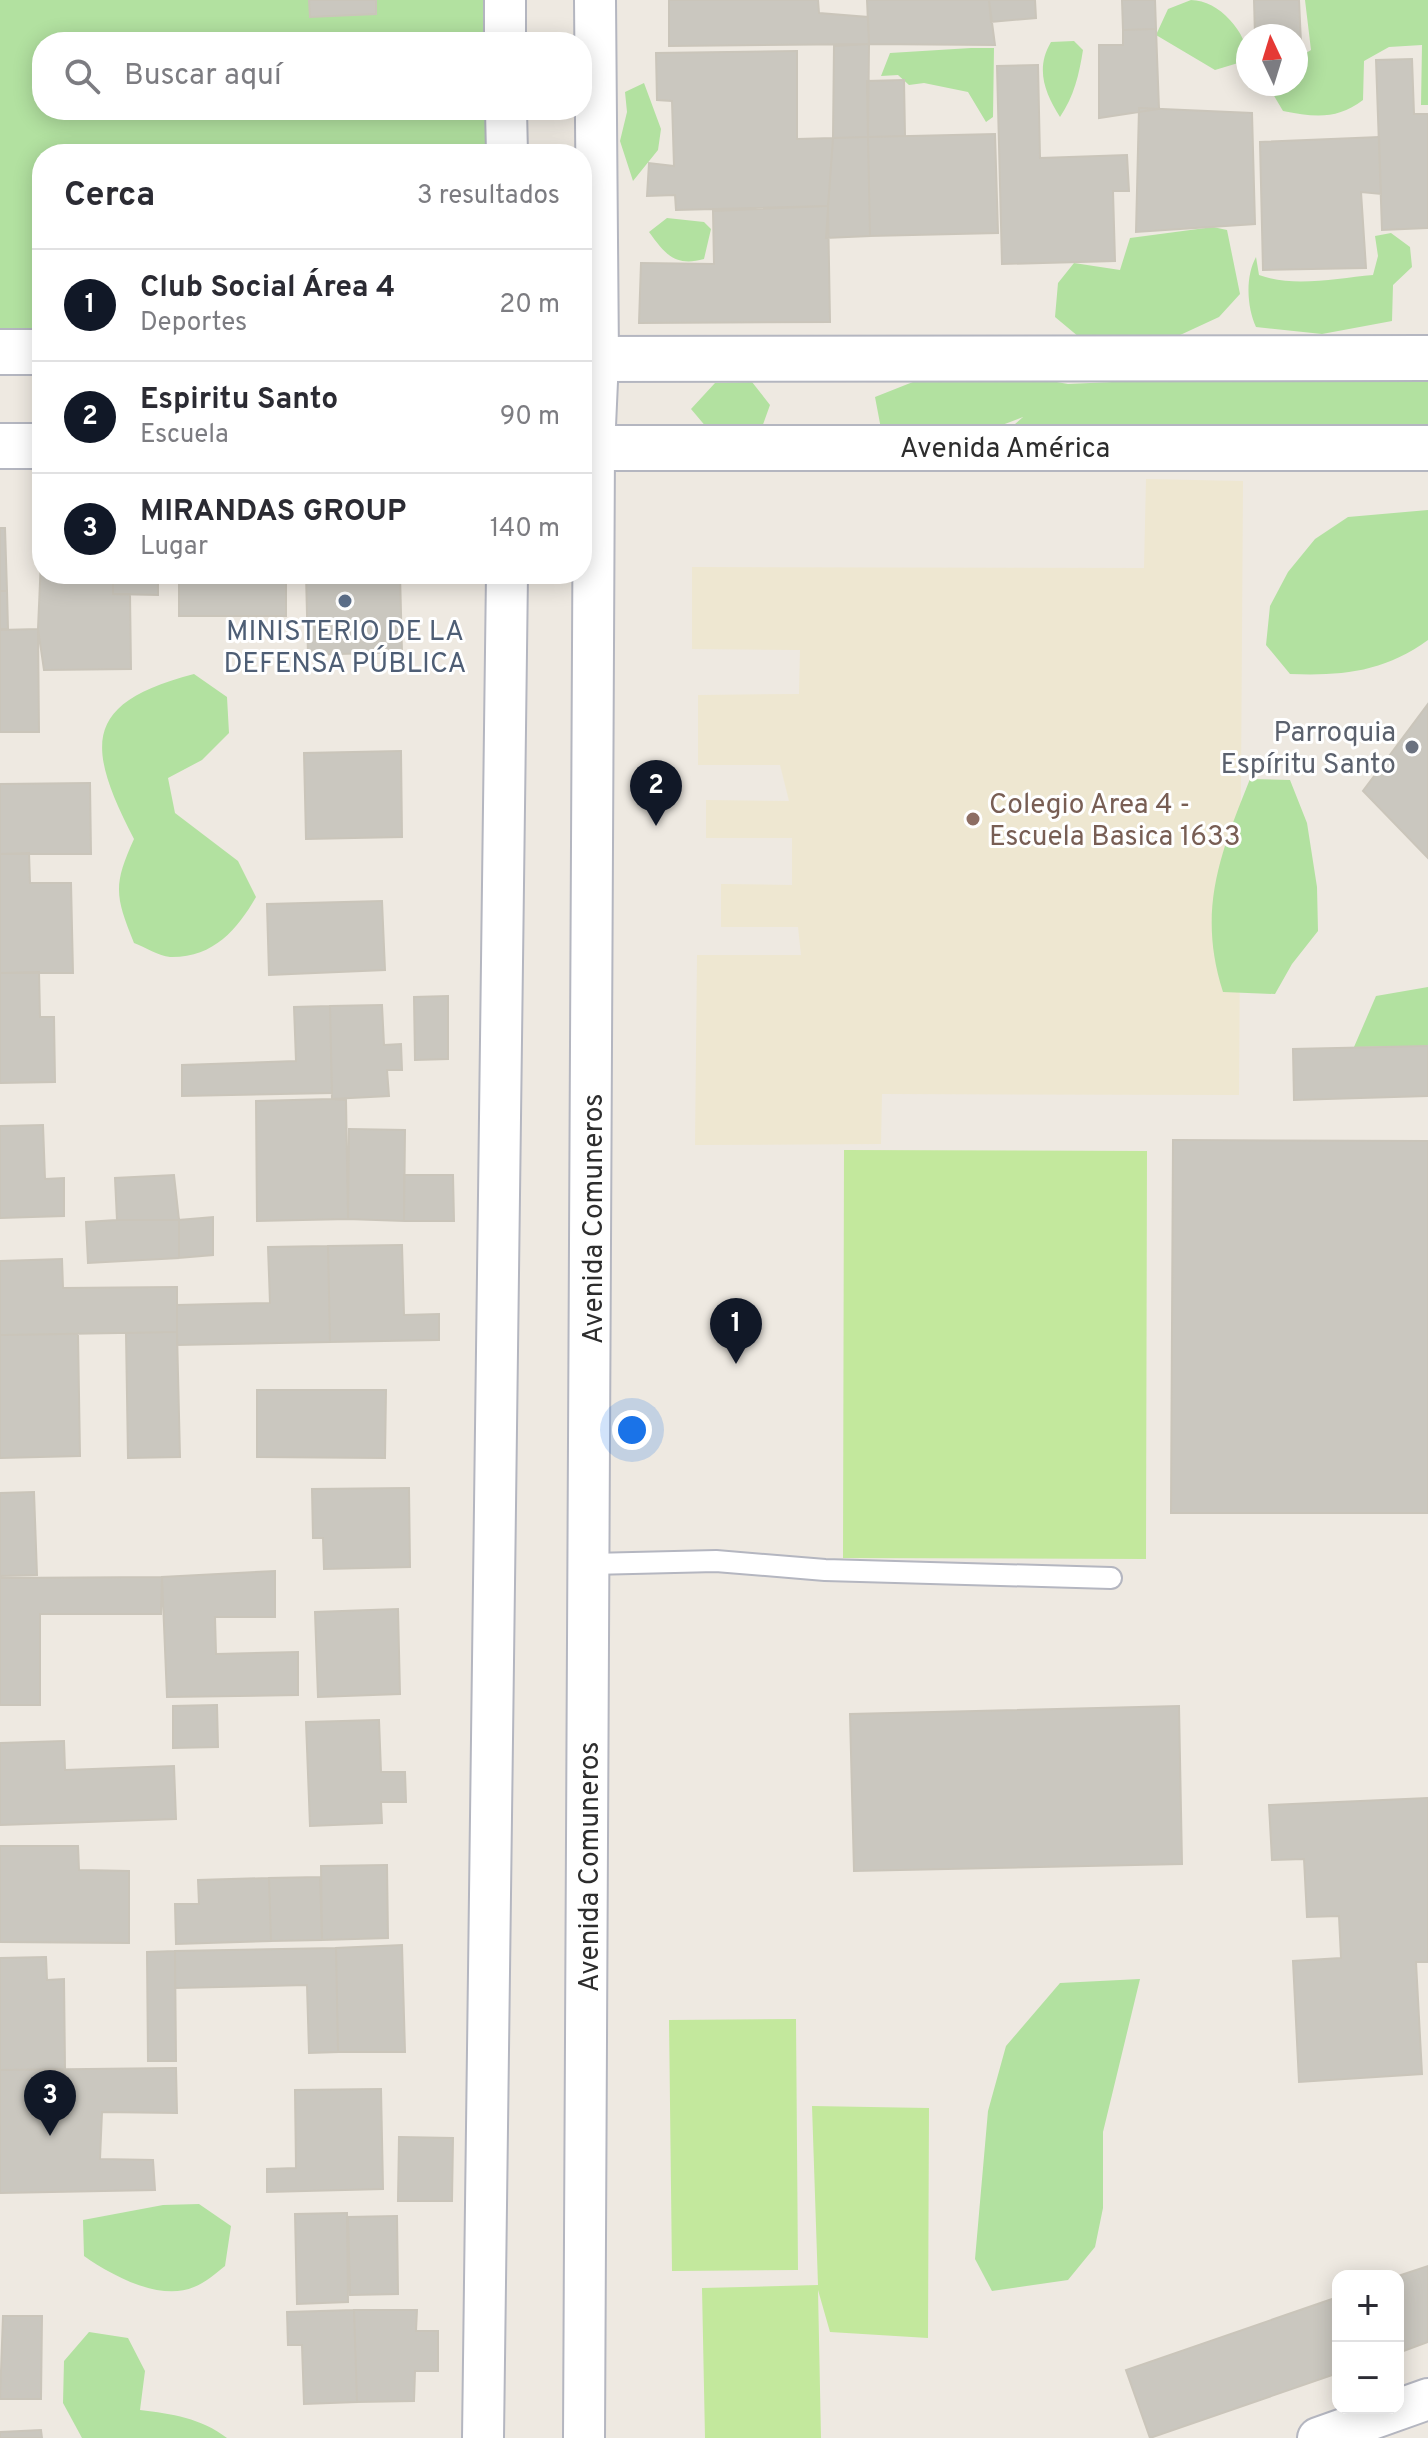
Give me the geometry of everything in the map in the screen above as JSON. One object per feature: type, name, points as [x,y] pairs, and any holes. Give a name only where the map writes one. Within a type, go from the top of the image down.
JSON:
[{"type":"main road","points":[[0,352],[32,352]]},
{"type":"main road","points":[[592,359],[1428,358]]},
{"type":"main road","points":[[0,446],[32,446]]},
{"type":"main road","name":"Avenida América","points":[[592,448],[1428,448]]},
{"type":"street","points":[[505,0],[505,32]]},
{"type":"street","name":"Avenida Comuneros","points":[[592,215],[595,0]]},
{"type":"street","points":[[506,120],[507,144]]},
{"type":"street","points":[[483,2438],[507,584]]},
{"type":"street","name":"Avenida Comuneros","points":[[584,2438],[591,1564],[588,584]]},
{"type":"street","points":[[1318,2438],[1428,2399]]},
{"type":"lane","points":[[591,1564],[716,1561],[825,1570],[1111,1578]]},
{"type":"shaded area","name":"Colegio Area 4 - Escuela Basica 1633","points":[[1146,479],[1243,481],[1239,1095],[882,1094],[881,1144],[695,1145],[697,955],[801,955],[798,927],[721,927],[721,884],[792,885],[792,838],[706,838],[706,800],[789,801],[780,765],[698,765],[698,695],[799,694],[800,650],[692,649],[692,567],[1144,568]]},
{"type":"green space","points":[[0,0],[493,0],[493,32],[32,32],[32,120],[494,120],[494,144],[32,144],[32,337],[0,336]]},
{"type":"green space","points":[[1191,0],[1201,1],[1221,12],[1236,28],[1236,64],[1215,70],[1156,35],[1168,9]]},
{"type":"green space","points":[[1305,0],[1428,0],[1428,105],[1421,105],[1422,45],[1389,47],[1364,61],[1363,100],[1344,111],[1315,115],[1283,111],[1274,96],[1308,96],[1308,52],[1311,50]]},
{"type":"green space","points":[[1074,41],[1083,50],[1078,77],[1060,117],[1046,90],[1044,62],[1051,42]]},
{"type":"green space","points":[[994,48],[993,117],[986,122],[968,92],[924,83],[909,85],[898,75],[881,76],[890,53]]},
{"type":"green space","points":[[644,83],[661,129],[658,150],[633,181],[620,141],[627,112],[625,92]]},
{"type":"green space","points":[[667,218],[704,222],[711,229],[704,259],[678,260],[660,247],[649,232]]},
{"type":"green space","points":[[1213,227],[1227,230],[1240,294],[1219,317],[1178,336],[1130,343],[1079,337],[1055,317],[1058,283],[1074,263],[1120,270],[1130,238]]},
{"type":"green space","points":[[1391,233],[1410,247],[1412,267],[1393,285],[1392,321],[1322,334],[1256,327],[1248,292],[1256,257],[1259,275],[1272,279],[1316,281],[1373,275],[1378,256],[1375,236]]},
{"type":"green space","points":[[1215,358],[1428,363],[1428,447],[1105,433],[1015,424],[1023,417],[981,433],[882,434],[875,397],[928,376],[995,371],[1068,384],[1134,381]]},
{"type":"green space","points":[[752,382],[770,405],[761,430],[713,435],[691,409],[715,383]]},
{"type":"green space","points":[[1428,510],[1428,640],[1395,659],[1362,670],[1290,674],[1266,645],[1270,606],[1288,572],[1315,539],[1348,517]]},
{"type":"green space","points":[[194,674],[227,697],[229,733],[202,760],[168,778],[175,813],[238,861],[256,897],[241,920],[222,940],[199,953],[170,957],[134,943],[123,913],[120,880],[134,839],[107,778],[102,754],[104,732],[113,714],[131,699],[157,686]]},
{"type":"green space","points":[[1250,779],[1290,780],[1307,823],[1317,887],[1318,931],[1292,964],[1275,994],[1223,992],[1215,963],[1212,909],[1216,883],[1229,833]]},
{"type":"green space","points":[[1428,987],[1428,1046],[1354,1047],[1376,996]]},
{"type":"green space","points":[[844,1150],[1147,1151],[1146,1559],[843,1558]]},
{"type":"green space","points":[[1140,1979],[1103,2132],[1103,2208],[1095,2247],[1068,2280],[992,2291],[975,2259],[988,2111],[1006,2046],[1060,1983]]},
{"type":"green space","points":[[796,2019],[798,2270],[672,2271],[669,2020]]},
{"type":"green space","points":[[812,2106],[929,2108],[928,2338],[830,2332],[818,2290],[821,2438],[705,2438],[702,2288],[818,2285]]},
{"type":"green space","points":[[199,2204],[231,2226],[225,2266],[198,2285],[181,2291],[151,2289],[122,2278],[84,2256],[83,2220],[163,2205]]},
{"type":"green space","points":[[89,2332],[128,2338],[145,2371],[140,2410],[196,2421],[227,2438],[82,2438],[63,2403],[64,2361]]},
{"type":"building","points":[[309,0],[376,0],[376,14],[310,17]]},
{"type":"building","points":[[669,0],[818,0],[819,13],[868,17],[869,44],[669,46]]},
{"type":"building","points":[[867,0],[989,0],[995,45],[869,44]]},
{"type":"building","points":[[989,0],[1035,0],[1036,18],[991,22]]},
{"type":"building","points":[[1122,0],[1155,0],[1156,29],[1123,30]]},
{"type":"building","points":[[1254,0],[1299,0],[1300,24],[1255,24]]},
{"type":"building","points":[[1156,29],[1159,109],[1099,118],[1099,45],[1123,45],[1123,30]]},
{"type":"building","points":[[869,44],[868,137],[833,138],[834,46]]},
{"type":"building","points":[[797,51],[797,139],[833,138],[828,206],[676,210],[675,195],[647,196],[649,163],[674,166],[672,101],[657,100],[656,53]]},
{"type":"building","points":[[1412,59],[1414,114],[1428,114],[1428,228],[1382,230],[1376,60]]},
{"type":"building","points":[[1038,65],[1040,158],[1127,155],[1129,191],[1113,191],[1115,261],[1002,264],[997,66]]},
{"type":"building","points":[[904,80],[905,136],[868,137],[867,81]]},
{"type":"building","points":[[1139,108],[1252,113],[1255,224],[1136,232]]},
{"type":"building","points":[[995,134],[998,233],[870,236],[868,137]]},
{"type":"building","points":[[868,137],[870,236],[826,238],[833,138]]},
{"type":"building","points":[[1379,137],[1381,194],[1361,192],[1366,268],[1263,270],[1260,142]]},
{"type":"building","points":[[828,206],[830,322],[639,323],[641,263],[714,264],[713,211]]},
{"type":"building","points":[[0,528],[5,528],[7,591],[0,591]]},
{"type":"building","points":[[40,584],[113,584],[113,594],[130,594],[131,669],[44,670],[38,629]]},
{"type":"building","points":[[113,584],[158,584],[158,595],[113,594]]},
{"type":"building","points":[[179,584],[286,584],[286,616],[179,616]]},
{"type":"building","points":[[306,584],[400,584],[402,652],[308,655]]},
{"type":"building","points":[[0,591],[7,591],[8,629],[0,629]]},
{"type":"building","points":[[38,629],[39,732],[0,732],[0,630]]},
{"type":"building","name":"Parroquia Espíritu Santo","points":[[1428,704],[1428,858],[1363,791]]},
{"type":"building","points":[[401,751],[402,837],[306,839],[304,753]]},
{"type":"building","points":[[90,783],[91,854],[0,854],[0,784]]},
{"type":"building","points":[[29,853],[30,883],[71,883],[73,973],[0,973],[0,854]]},
{"type":"building","points":[[382,901],[385,970],[269,975],[267,904]]},
{"type":"building","points":[[39,972],[40,1017],[54,1017],[55,1082],[0,1083],[0,973]]},
{"type":"building","points":[[448,996],[448,1059],[415,1060],[414,997]]},
{"type":"building","points":[[382,1005],[384,1045],[401,1044],[402,1070],[387,1070],[389,1096],[332,1099],[330,1006]]},
{"type":"building","points":[[330,1006],[332,1093],[182,1096],[182,1065],[296,1061],[294,1007]]},
{"type":"building","points":[[1428,1046],[1428,1096],[1294,1100],[1293,1049]]},
{"type":"building","points":[[346,1100],[348,1219],[257,1221],[256,1101]]},
{"type":"building","points":[[43,1125],[45,1179],[64,1178],[64,1216],[0,1218],[0,1126]]},
{"type":"building","points":[[349,1129],[405,1130],[404,1221],[348,1219]]},
{"type":"building","points":[[1173,1140],[1428,1141],[1428,1513],[1171,1513]]},
{"type":"building","points":[[174,1175],[179,1220],[117,1220],[115,1178]]},
{"type":"building","points":[[404,1175],[453,1175],[454,1221],[404,1221]]},
{"type":"building","points":[[213,1217],[213,1255],[179,1258],[179,1220]]},
{"type":"building","points":[[179,1220],[179,1258],[88,1263],[86,1222]]},
{"type":"building","points":[[402,1245],[404,1315],[439,1314],[439,1340],[330,1342],[328,1246]]},
{"type":"building","points":[[328,1246],[330,1342],[177,1345],[177,1305],[270,1303],[268,1247]]},
{"type":"building","points":[[62,1259],[63,1288],[177,1287],[177,1332],[0,1335],[0,1261]]},
{"type":"building","points":[[177,1332],[180,1457],[128,1458],[126,1333]]},
{"type":"building","points":[[78,1334],[80,1456],[0,1458],[0,1335]]},
{"type":"building","points":[[257,1390],[386,1390],[385,1458],[257,1457]]},
{"type":"building","points":[[409,1488],[410,1567],[324,1569],[323,1538],[313,1538],[312,1489]]},
{"type":"building","points":[[34,1492],[37,1575],[0,1576],[0,1493]]},
{"type":"building","points":[[275,1571],[275,1617],[215,1617],[216,1654],[298,1652],[298,1695],[167,1697],[162,1577]]},
{"type":"building","points":[[162,1577],[161,1614],[40,1614],[40,1705],[0,1705],[0,1578]]},
{"type":"building","points":[[398,1609],[400,1694],[318,1697],[315,1612]]},
{"type":"building","points":[[217,1705],[218,1747],[173,1748],[173,1706]]},
{"type":"building","points":[[1179,1706],[1182,1864],[854,1871],[850,1714]]},
{"type":"building","points":[[379,1720],[381,1772],[405,1772],[406,1802],[381,1802],[382,1823],[310,1826],[306,1722]]},
{"type":"building","points":[[64,1741],[65,1770],[174,1766],[176,1819],[0,1825],[0,1743]]},
{"type":"building","points":[[1428,1798],[1428,1962],[1416,1962],[1422,2074],[1299,2082],[1293,1961],[1341,1958],[1339,1916],[1307,1917],[1304,1859],[1272,1860],[1269,1805]]},
{"type":"building","points":[[0,1846],[78,1846],[79,1870],[129,1871],[129,1943],[0,1942]]},
{"type":"building","points":[[387,1865],[388,1938],[322,1940],[321,1866]]},
{"type":"building","points":[[320,1877],[322,1940],[271,1941],[269,1878]]},
{"type":"building","points":[[269,1878],[271,1941],[176,1944],[175,1904],[199,1904],[198,1880]]},
{"type":"building","points":[[402,1945],[405,2052],[338,2052],[336,1948]]},
{"type":"building","points":[[336,1948],[338,2052],[309,2053],[307,1985],[175,1988],[175,1951]]},
{"type":"building","points":[[175,1951],[176,2061],[148,2061],[147,1952]]},
{"type":"building","points":[[46,1957],[47,1980],[64,1979],[65,2069],[0,2070],[0,1958]]},
{"type":"building","points":[[176,2068],[177,2113],[102,2112],[100,2159],[153,2160],[155,2190],[0,2193],[0,2070]]},
{"type":"building","points":[[381,2089],[383,2189],[267,2192],[267,2169],[296,2168],[295,2090]]},
{"type":"building","points":[[399,2137],[453,2138],[452,2201],[398,2201]]},
{"type":"building","points":[[347,2213],[348,2302],[297,2304],[295,2214]]},
{"type":"building","points":[[397,2216],[398,2294],[350,2295],[348,2217]]},
{"type":"building","points":[[1428,2266],[1428,2342],[1404,2351],[1404,2342],[1404,2274]]},
{"type":"building","points":[[1332,2299],[1332,2375],[1150,2438],[1126,2370]]},
{"type":"building","points":[[354,2310],[417,2310],[416,2331],[438,2331],[438,2371],[415,2371],[414,2401],[357,2402]]},
{"type":"building","points":[[354,2310],[357,2402],[304,2404],[302,2345],[288,2345],[287,2312]]},
{"type":"building","points":[[3,2316],[42,2316],[41,2399],[0,2399]]},
{"type":"building","points":[[41,2430],[42,2438],[0,2438],[0,2432]]},
{"type":"place","name":"MINISTERIO DE LA DEFENSA PÚBLICA","points":[[345,601]]},
{"type":"place","name":"Parroquia Espíritu Santo","points":[[1412,747]]},
{"type":"place","name":"Colegio Area 4 - Escuela Basica 1633","points":[[973,819]]},
{"type":"place","name":"Espiritu Santo","points":[[656,826]]},
{"type":"place","name":"Club Social Área 4","points":[[736,1364]]},
{"type":"place","name":"MIRANDAS GROUP","points":[[50,2136]]}]
